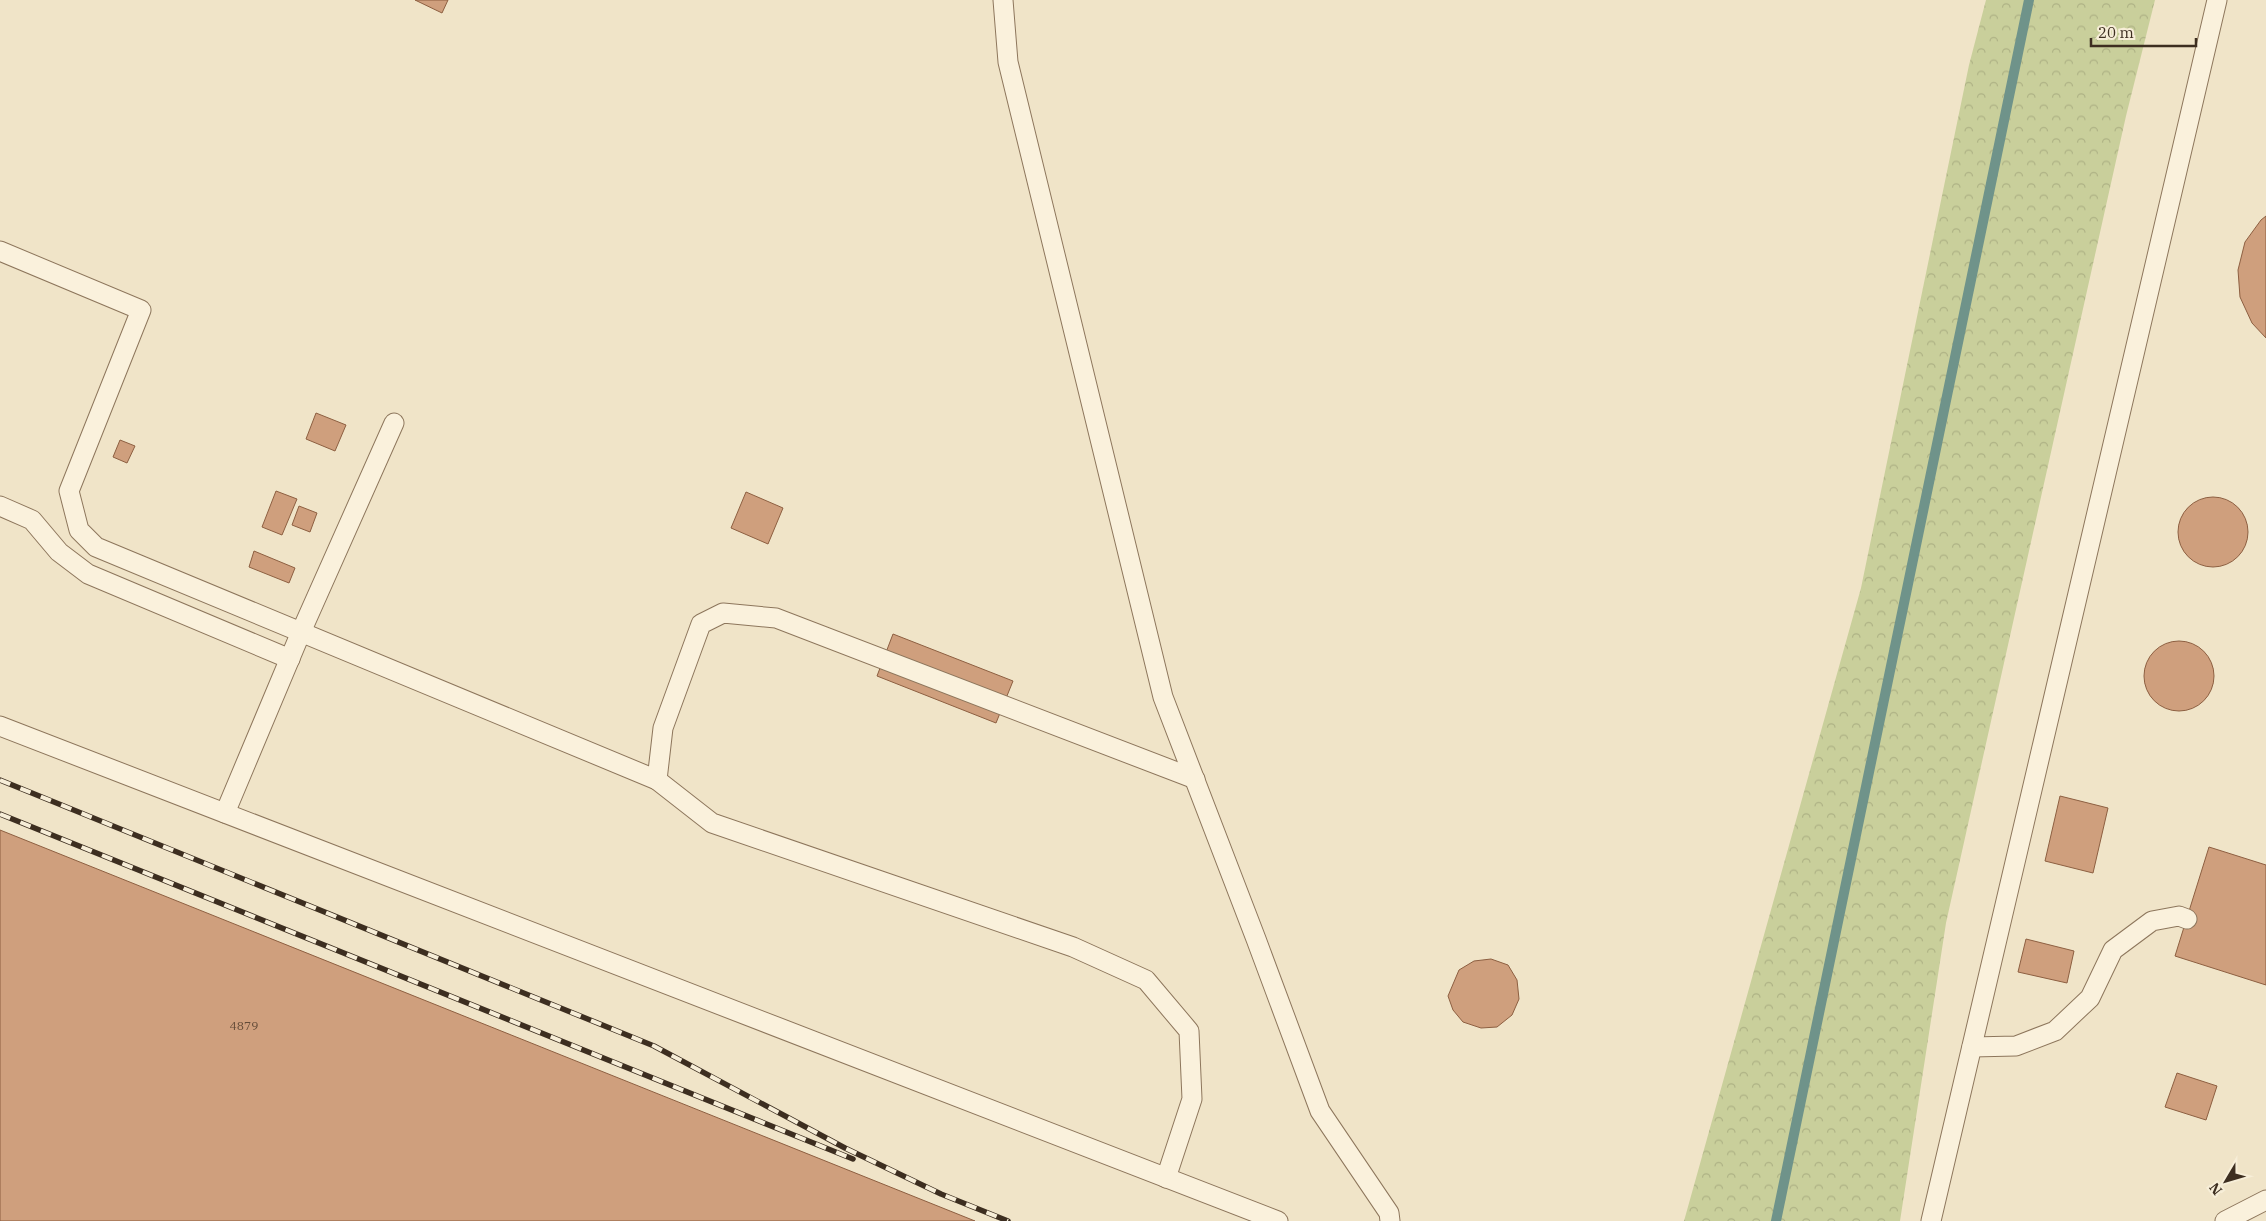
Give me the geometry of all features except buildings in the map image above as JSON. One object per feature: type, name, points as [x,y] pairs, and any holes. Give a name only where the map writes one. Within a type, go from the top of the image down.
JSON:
[{"type":"lane","points":[[1003,0],[1008,62],[1163,697],[1320,1110],[1389,1213],[1390,1221]]},
{"type":"lane","points":[[1931,1221],[2217,0]]},
{"type":"lane","points":[[0,251],[141,310],[69,491],[79,530],[96,547],[658,780],[712,823],[1073,947],[1146,980],[1189,1031],[1192,1099],[1166,1178]]},
{"type":"lane","points":[[226,813],[301,632],[394,423]]},
{"type":"lane","points":[[0,506],[32,520],[59,552],[88,574],[290,660]]},
{"type":"lane","points":[[658,780],[663,728],[701,624],[723,613],[776,618],[1195,780]]},
{"type":"lane","points":[[0,726],[1278,1221]]},
{"type":"lane","points":[[1972,1047],[2016,1046],[2055,1031],[2090,998],[2113,950],[2152,921],[2179,916],[2187,918]]},
{"type":"lane","points":[[2225,1221],[2266,1200]]},
{"type":"green space","points":[[1986,0],[2155,0],[2126,116],[1946,923],[1900,1221],[1684,1221],[1861,588],[1969,65]]},
{"type":"waterway","points":[[1776,1221],[2029,0]]},
{"type":"railway","points":[[0,780],[654,1046],[845,1148],[941,1194],[1008,1221]]},
{"type":"railway","points":[[0,814],[853,1159]]}]
